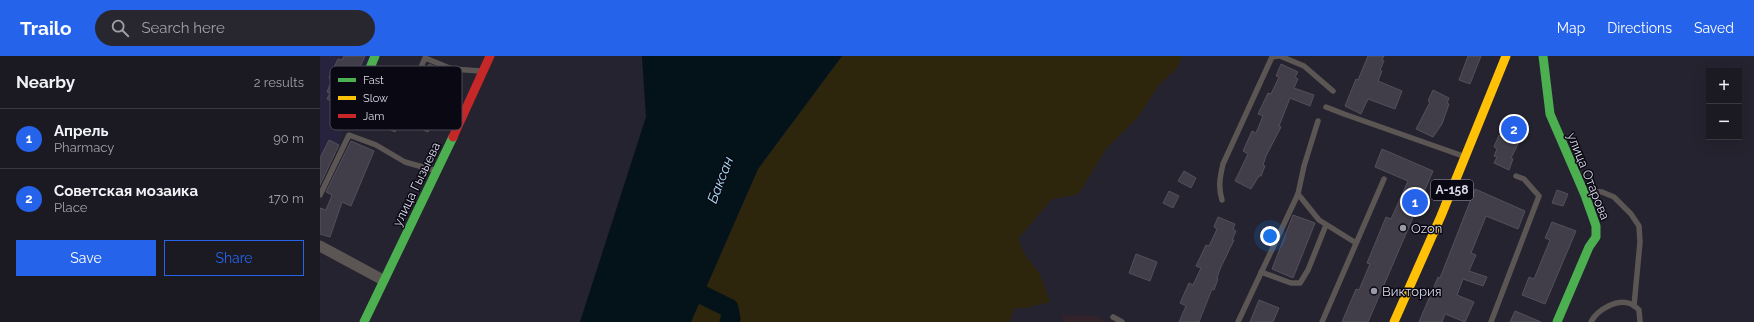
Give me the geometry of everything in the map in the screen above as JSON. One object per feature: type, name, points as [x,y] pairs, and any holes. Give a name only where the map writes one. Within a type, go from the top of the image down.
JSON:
[{"type":"street","points":[[371,66],[375,56]]},
{"type":"street","name":"улица Гызыева","points":[[462,118],[490,56]]},
{"type":"street","name":"А-158","points":[[1394,322],[1465,157],[1506,56]]},
{"type":"street","name":"улица Отарова","points":[[1543,56],[1550,114],[1595,219],[1596,238],[1590,247],[1557,322]]},
{"type":"street","name":"улица Гызыева","points":[[364,322],[457,130]]},
{"type":"street","points":[[320,246],[383,280]]},
{"type":"lane","points":[[1222,200],[1219,191],[1219,178],[1223,164],[1272,56],[1279,56],[1304,66],[1333,91]]},
{"type":"lane","points":[[422,66],[425,58],[445,66]]},
{"type":"lane","points":[[462,70],[484,71]]},
{"type":"lane","points":[[1326,107],[1465,157]]},
{"type":"lane","points":[[1238,322],[1298,194],[1304,166],[1318,121]]},
{"type":"lane","points":[[320,195],[349,136],[376,145],[405,162],[437,172]]},
{"type":"lane","points":[[1491,322],[1539,196],[1524,179],[1516,176]]},
{"type":"lane","points":[[1322,322],[1384,179]]},
{"type":"lane","points":[[1582,190],[1602,192],[1614,197],[1631,214],[1638,226],[1640,242],[1634,306]]},
{"type":"lane","points":[[1298,194],[1306,206],[1319,220],[1356,243]]},
{"type":"lane","points":[[1261,272],[1291,283],[1300,283],[1308,270],[1326,225]]},
{"type":"lane","points":[[1591,322],[1595,315],[1612,305],[1623,303],[1634,306],[1639,310],[1640,322]]},
{"type":"lane","points":[[1113,317],[1122,322]]},
{"type":"shaded area","points":[[320,56],[372,56],[368,66],[330,66],[330,130],[343,130],[339,145],[320,184]]},
{"type":"shaded area","points":[[1062,315],[1097,316],[1108,322],[1063,322]]},
{"type":"sand","points":[[842,56],[1182,56],[1177,68],[1159,85],[1138,117],[1106,149],[1081,190],[1075,195],[1052,199],[1018,239],[1025,255],[1040,274],[1050,302],[1025,308],[1015,308],[1009,322],[691,322],[758,169]]},
{"type":"water","name":"Баксан","points":[[642,56],[842,56],[758,169],[691,322],[580,322],[646,117]]},
{"type":"building","points":[[344,56],[365,56],[360,66],[335,66],[338,59],[342,60]]},
{"type":"building","points":[[1368,56],[1384,56],[1382,60],[1384,61],[1380,70],[1382,71],[1378,81],[1402,91],[1395,109],[1368,99],[1361,114],[1345,106],[1356,79],[1358,80]]},
{"type":"building","points":[[1468,56],[1481,56],[1470,84],[1459,80]]},
{"type":"building","points":[[1281,64],[1298,72],[1295,77],[1298,79],[1294,88],[1314,95],[1310,106],[1290,98],[1279,126],[1281,127],[1266,156],[1263,165],[1265,166],[1261,176],[1259,176],[1251,189],[1235,181],[1248,154],[1243,151],[1252,131],[1256,133],[1263,116],[1258,114],[1268,93],[1271,94],[1279,77],[1276,76]]},
{"type":"building","points":[[330,85],[330,93],[327,92]]},
{"type":"building","points":[[1433,90],[1449,98],[1447,103],[1449,104],[1442,124],[1433,137],[1416,129],[1430,102],[1428,101]]},
{"type":"building","points":[[330,93],[330,100],[327,99]]},
{"type":"building","points":[[1509,124],[1525,130],[1511,158],[1513,159],[1509,170],[1494,163],[1497,157],[1494,156],[1497,149],[1494,147],[1504,127],[1507,128]]},
{"type":"building","points":[[329,140],[339,145],[320,185],[320,158]]},
{"type":"building","points":[[351,141],[374,151],[351,206],[342,202],[330,237],[320,234],[320,208],[326,210],[332,195],[326,192]]},
{"type":"building","points":[[1382,149],[1433,171],[1368,322],[1342,322],[1356,289],[1359,290],[1370,264],[1367,263],[1386,217],[1391,219],[1408,181],[1375,167]]},
{"type":"building","points":[[1184,171],[1196,178],[1191,188],[1178,181]]},
{"type":"building","points":[[1475,189],[1525,211],[1518,229],[1486,216],[1471,253],[1476,255],[1469,271],[1487,277],[1483,286],[1463,279],[1457,295],[1474,302],[1465,322],[1445,314],[1442,322],[1419,322],[1438,277],[1440,278]]},
{"type":"building","points":[[1557,190],[1568,194],[1563,206],[1552,203]]},
{"type":"building","points":[[1169,191],[1179,196],[1173,208],[1163,203]]},
{"type":"building","points":[[1293,215],[1315,223],[1293,278],[1272,269]]},
{"type":"building","points":[[1218,217],[1235,224],[1233,229],[1236,231],[1232,240],[1234,240],[1220,269],[1214,290],[1212,289],[1199,322],[1179,322],[1186,306],[1180,303],[1189,283],[1193,285],[1201,268],[1196,266],[1206,245],[1209,246],[1217,229],[1214,227]]},
{"type":"building","points":[[1552,222],[1576,231],[1545,304],[1522,295],[1529,277],[1534,279],[1550,240],[1545,238]]},
{"type":"building","points":[[1136,254],[1157,262],[1150,281],[1129,273]]},
{"type":"building","points":[[1259,300],[1279,308],[1273,322],[1250,322]]},
{"type":"building","points":[[1515,311],[1541,322],[1510,322]]},
{"type":"waterway","points":[[680,284],[729,308],[731,319],[729,322]]},
{"type":"traffic: fast","points":[[371,66],[375,56]]},
{"type":"traffic: fast","points":[[1543,56],[1550,114],[1585,195],[1596,226],[1596,237],[1589,247],[1557,322]]},
{"type":"traffic: fast","points":[[364,322],[453,137]]},
{"type":"traffic: slow","points":[[1394,322],[1441,216],[1506,56]]},
{"type":"traffic: jam","points":[[462,117],[490,56]]},
{"type":"traffic: jam","points":[[453,137],[456,130]]},
{"type":"place","name":"Советская мозаика","points":[[1514,129]]},
{"type":"place","name":"Апрель","points":[[1415,202]]},
{"type":"place","name":"Ozon","points":[[1403,228]]},
{"type":"place","name":"Виктория","points":[[1374,291]]}]
